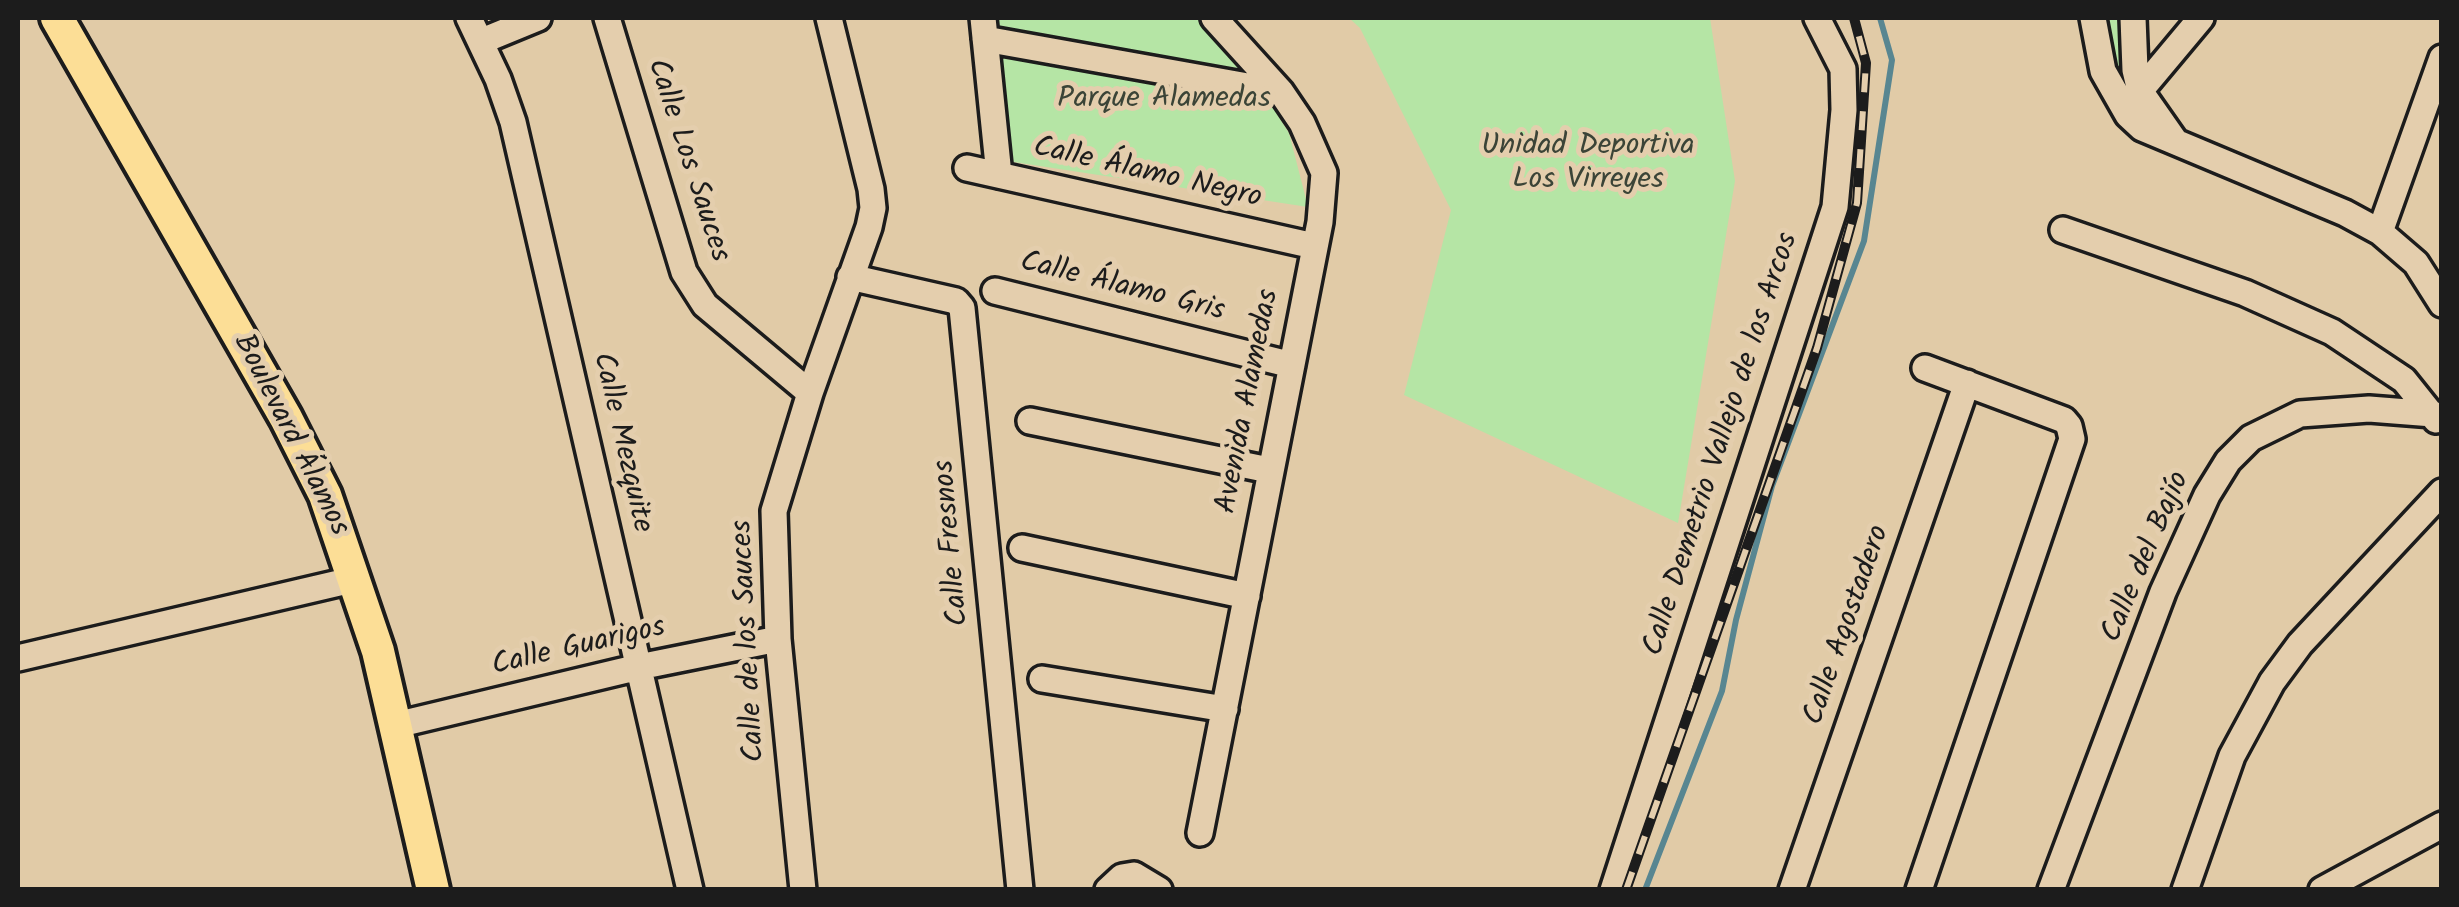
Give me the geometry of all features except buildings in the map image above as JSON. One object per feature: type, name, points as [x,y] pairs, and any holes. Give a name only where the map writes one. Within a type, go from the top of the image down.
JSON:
[{"type":"main road","name":"Boulevard Álamos","points":[[58,18],[286,418],[325,495],[356,578],[396,726],[433,890]]},
{"type":"street","name":"Calle Mezquite","points":[[469,18],[482,41],[513,122],[690,890]]},
{"type":"street","points":[[482,41],[538,18]]},
{"type":"street","name":"Calle Los Sauces","points":[[607,18],[684,272],[705,305],[810,393]]},
{"type":"street","name":"Calle de los Sauces","points":[[803,890],[778,639],[774,511],[810,393],[869,228],[871,190],[830,18]]},
{"type":"street","name":"Avenida Alamedas","points":[[1200,833],[1292,364],[1323,199],[1324,174],[1302,123],[1281,92],[1214,18]]},
{"type":"street","name":"Calle Demetrio Vallejo de los Arcos","points":[[1612,890],[1835,206],[1844,110],[1843,68],[1817,18]]},
{"type":"street","points":[[2092,18],[2104,71],[2128,114],[2142,128],[2345,213],[2380,232],[2416,263],[2442,304]]},
{"type":"street","points":[[2133,18],[2140,91],[2178,145]]},
{"type":"street","points":[[2140,91],[2201,18]]},
{"type":"street","points":[[999,176],[984,28],[1281,92]]},
{"type":"street","points":[[2380,232],[2442,58]]},
{"type":"street","name":"Calle Álamo Negro","points":[[966,168],[1314,246]]},
{"type":"street","points":[[2063,230],[2246,293],[2332,332],[2404,380],[2437,421]]},
{"type":"street","name":"Calle Fresnos","points":[[850,277],[956,301],[962,308],[1020,890]]},
{"type":"street","name":"Calle Álamo Gris","points":[[995,291],[1292,364]]},
{"type":"street","points":[[1918,890],[2072,439],[2064,420],[1925,368]]},
{"type":"street","name":"Calle Agostadero","points":[[1792,890],[1966,383]]},
{"type":"street","name":"Calle del Bajío","points":[[2051,890],[2163,592],[2207,495],[2228,461],[2251,438],[2300,414],[2369,409],[2437,421]]},
{"type":"street","points":[[1030,420],[1269,470]]},
{"type":"street","points":[[2185,890],[2232,756],[2272,682],[2300,644],[2442,492]]},
{"type":"street","points":[[1022,548],[1246,596]]},
{"type":"street","points":[[18,658],[356,578]]},
{"type":"street","name":"Calle Guarigos","points":[[396,726],[639,667],[778,639]]},
{"type":"street","points":[[1042,679],[1225,709]]},
{"type":"street","points":[[2322,890],[2442,825]]},
{"type":"street","points":[[1108,890],[1122,877],[1134,875],[1159,890]]},
{"type":"green space","name":"Parque Alamedas","points":[[993,18],[1201,18],[1249,70],[1289,133],[1308,207],[1007,161]]},
{"type":"green space","name":"Unidad Deportiva Los Virreyes","points":[[1349,18],[1710,18],[1735,181],[1678,523],[1404,395],[1451,210],[1360,28]]},
{"type":"green space","points":[[2095,18],[2138,18],[2140,72],[2117,86]]},
{"type":"waterway","points":[[1645,890],[1722,691],[1736,620],[1772,486],[1864,241],[1892,60],[1880,18]]},
{"type":"railway","points":[[1626,890],[1817,348],[1857,203],[1866,63],[1854,18]]}]
